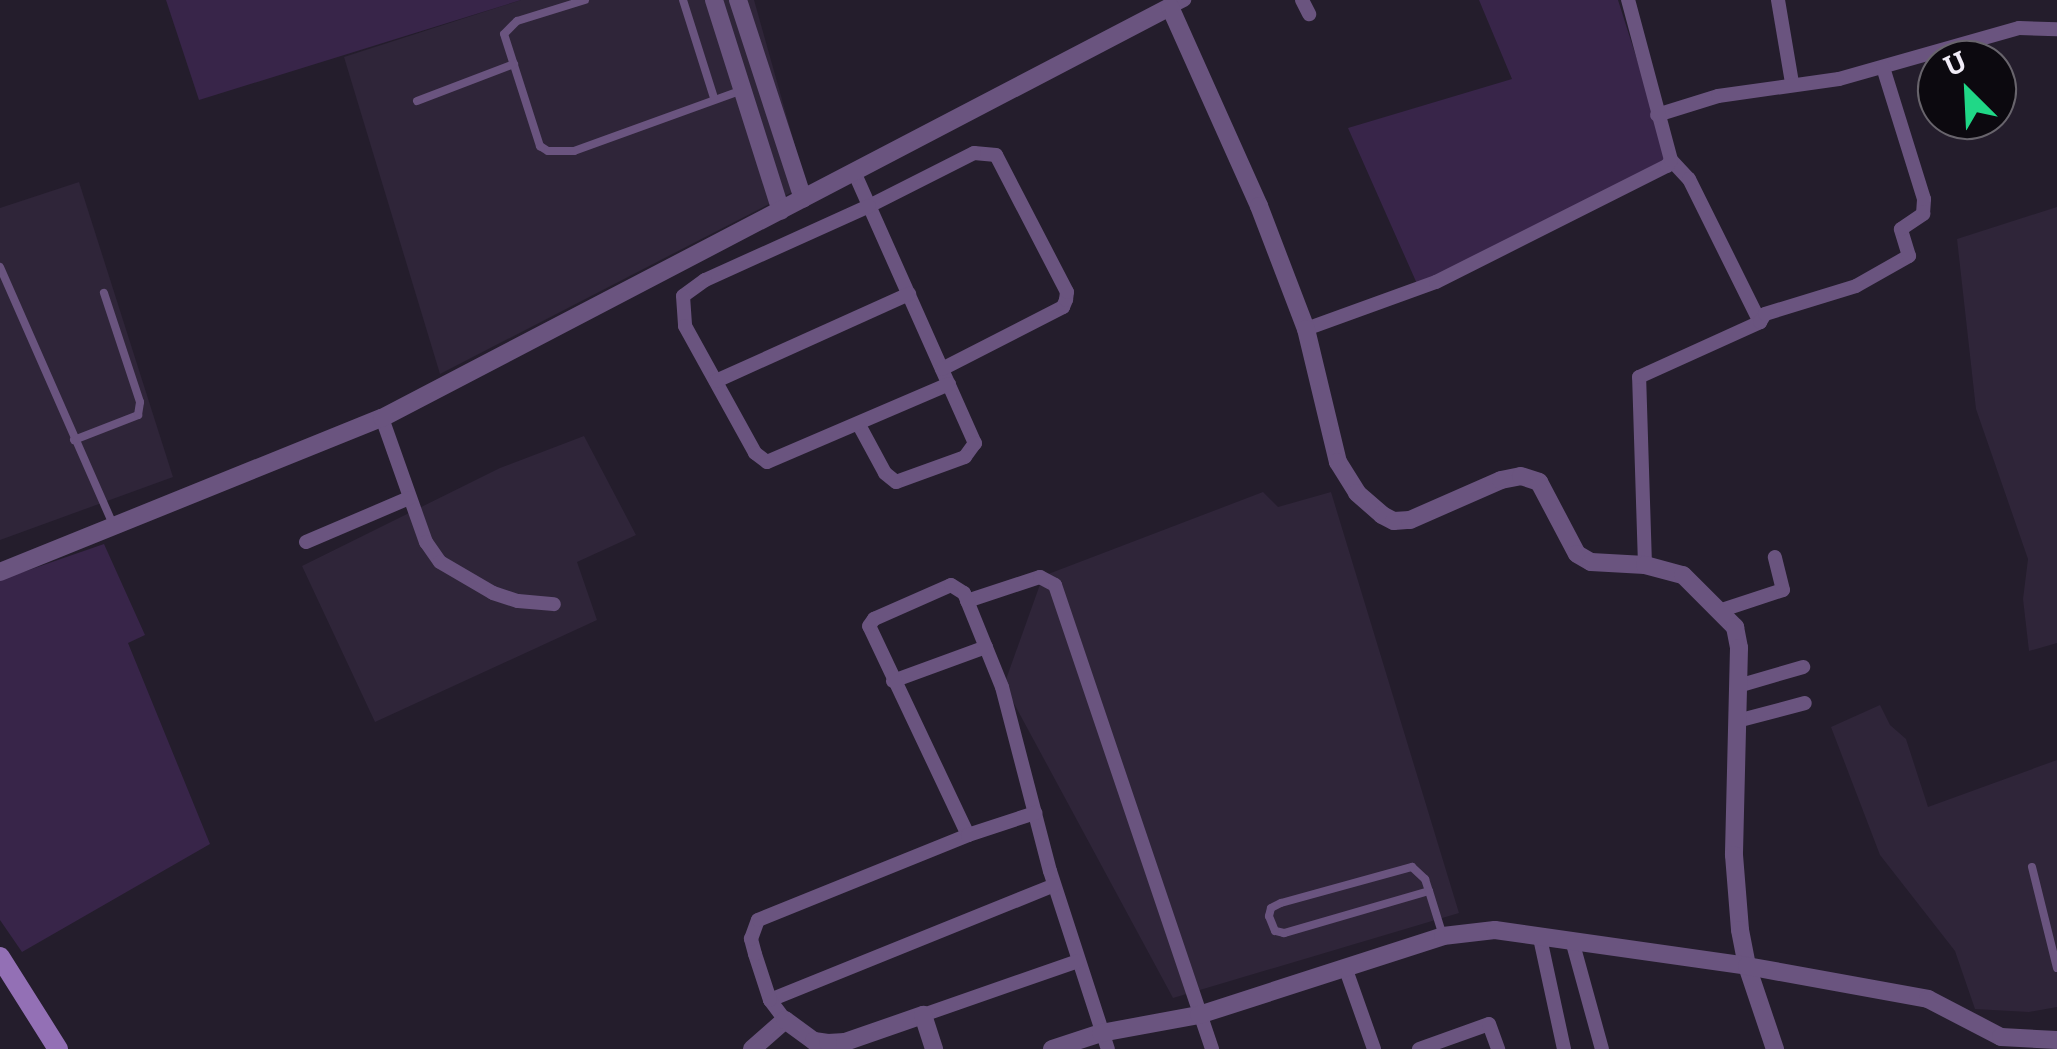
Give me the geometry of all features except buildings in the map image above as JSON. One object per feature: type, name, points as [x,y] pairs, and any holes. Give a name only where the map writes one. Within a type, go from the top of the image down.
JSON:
[{"type":"main road","points":[[0,957],[58,1049]]},
{"type":"street","points":[[714,0],[781,211]]},
{"type":"street","points":[[738,0],[803,200]]},
{"type":"street","points":[[1628,0],[1671,160],[1689,178],[1760,322]]},
{"type":"street","points":[[1778,0],[1792,83]]},
{"type":"street","points":[[0,572],[382,418],[1178,2],[1306,330],[1338,462],[1358,493],[1382,515],[1410,520],[1502,480],[1520,476],[1538,482],[1577,554],[1590,562],[1645,565],[1683,575],[1722,610],[1734,627],[1739,648],[1734,855],[1747,966],[1775,1049]]},
{"type":"street","points":[[1657,114],[1718,96],[1792,83],[1817,83],[2019,28],[2057,29]]},
{"type":"street","points":[[1645,565],[1639,377],[1760,322],[1766,314],[1856,286],[1909,256],[1901,229],[1926,212],[1883,67]]},
{"type":"street","points":[[974,153],[996,154],[1066,292],[1062,307],[859,425],[766,462],[754,453],[685,326],[681,308],[689,288],[870,206],[974,153]]},
{"type":"street","points":[[1306,330],[1436,282],[1622,192],[1660,172],[1671,160]]},
{"type":"street","points":[[855,174],[975,442],[965,457],[896,482],[886,473],[859,425]]},
{"type":"street","points":[[716,381],[909,294]]},
{"type":"street","points":[[382,418],[409,498],[440,562],[493,593],[518,601],[554,604]]},
{"type":"street","points":[[306,542],[409,498]]},
{"type":"street","points":[[1722,610],[1783,590],[1775,557]]},
{"type":"street","points":[[967,601],[1040,577],[1054,585],[1212,1049]]},
{"type":"street","points":[[968,834],[870,633],[874,619],[951,584],[958,586],[967,601],[1002,686],[1054,886],[1105,1041]]},
{"type":"street","points":[[894,681],[986,647]]},
{"type":"street","points":[[1738,686],[1803,667]]},
{"type":"street","points":[[1736,722],[1805,703]]},
{"type":"street","points":[[1035,813],[968,834],[758,920],[752,939],[770,1000],[785,1020],[814,1041],[828,1043],[923,1015],[1078,960]]},
{"type":"street","points":[[770,1000],[1054,886]]},
{"type":"street","points":[[1052,1049],[1105,1041],[1199,1015],[1443,936],[1495,930],[1747,966],[1928,999],[2001,1037],[2057,1040]]},
{"type":"street","points":[[1540,938],[1564,1049]]},
{"type":"street","points":[[1574,944],[1602,1049]]},
{"type":"street","points":[[1345,967],[1374,1049]]},
{"type":"street","points":[[923,1015],[934,1049]]},
{"type":"street","points":[[752,1049],[785,1020]]},
{"type":"street","points":[[1418,1049],[1490,1024],[1498,1049]]},
{"type":"lane","points":[[585,0],[506,29],[540,146],[557,153],[574,151],[744,90]]},
{"type":"lane","points":[[683,0],[714,98]]},
{"type":"lane","points":[[417,101],[514,64]]},
{"type":"lane","points":[[0,267],[114,529]]},
{"type":"lane","points":[[74,440],[138,414],[140,402],[104,294]]},
{"type":"lane","points":[[1429,891],[1284,933],[1274,931],[1269,916],[1271,908],[1282,902],[1412,867],[1420,870],[1429,891],[1443,936]]},
{"type":"lane","points":[[2032,867],[2057,968]]},
{"type":"shaded area","points":[[166,0],[521,0],[199,100]]},
{"type":"shaded area","points":[[521,0],[754,0],[806,185],[440,374],[344,57]]},
{"type":"shaded area","points":[[1479,0],[1618,0],[1669,160],[1418,286],[1348,128],[1512,79]]},
{"type":"shaded area","points":[[79,182],[173,477],[0,540],[0,208]]},
{"type":"shaded area","points":[[2057,207],[2057,643],[2029,651],[2023,599],[2028,559],[1976,409],[1957,239]]},
{"type":"shaded area","points":[[584,436],[636,535],[577,562],[597,620],[375,722],[302,566],[500,468]]},
{"type":"shaded area","points":[[1263,492],[1278,507],[1331,492],[1459,913],[1173,998],[1004,685],[1043,576]]},
{"type":"shaded area","points":[[104,544],[145,635],[128,643],[210,844],[22,952],[0,920],[0,580]]},
{"type":"shaded area","points":[[1880,705],[1890,725],[1906,739],[1928,807],[2057,760],[2057,1007],[2029,1012],[1975,1009],[1955,951],[1880,855],[1831,727]]}]
